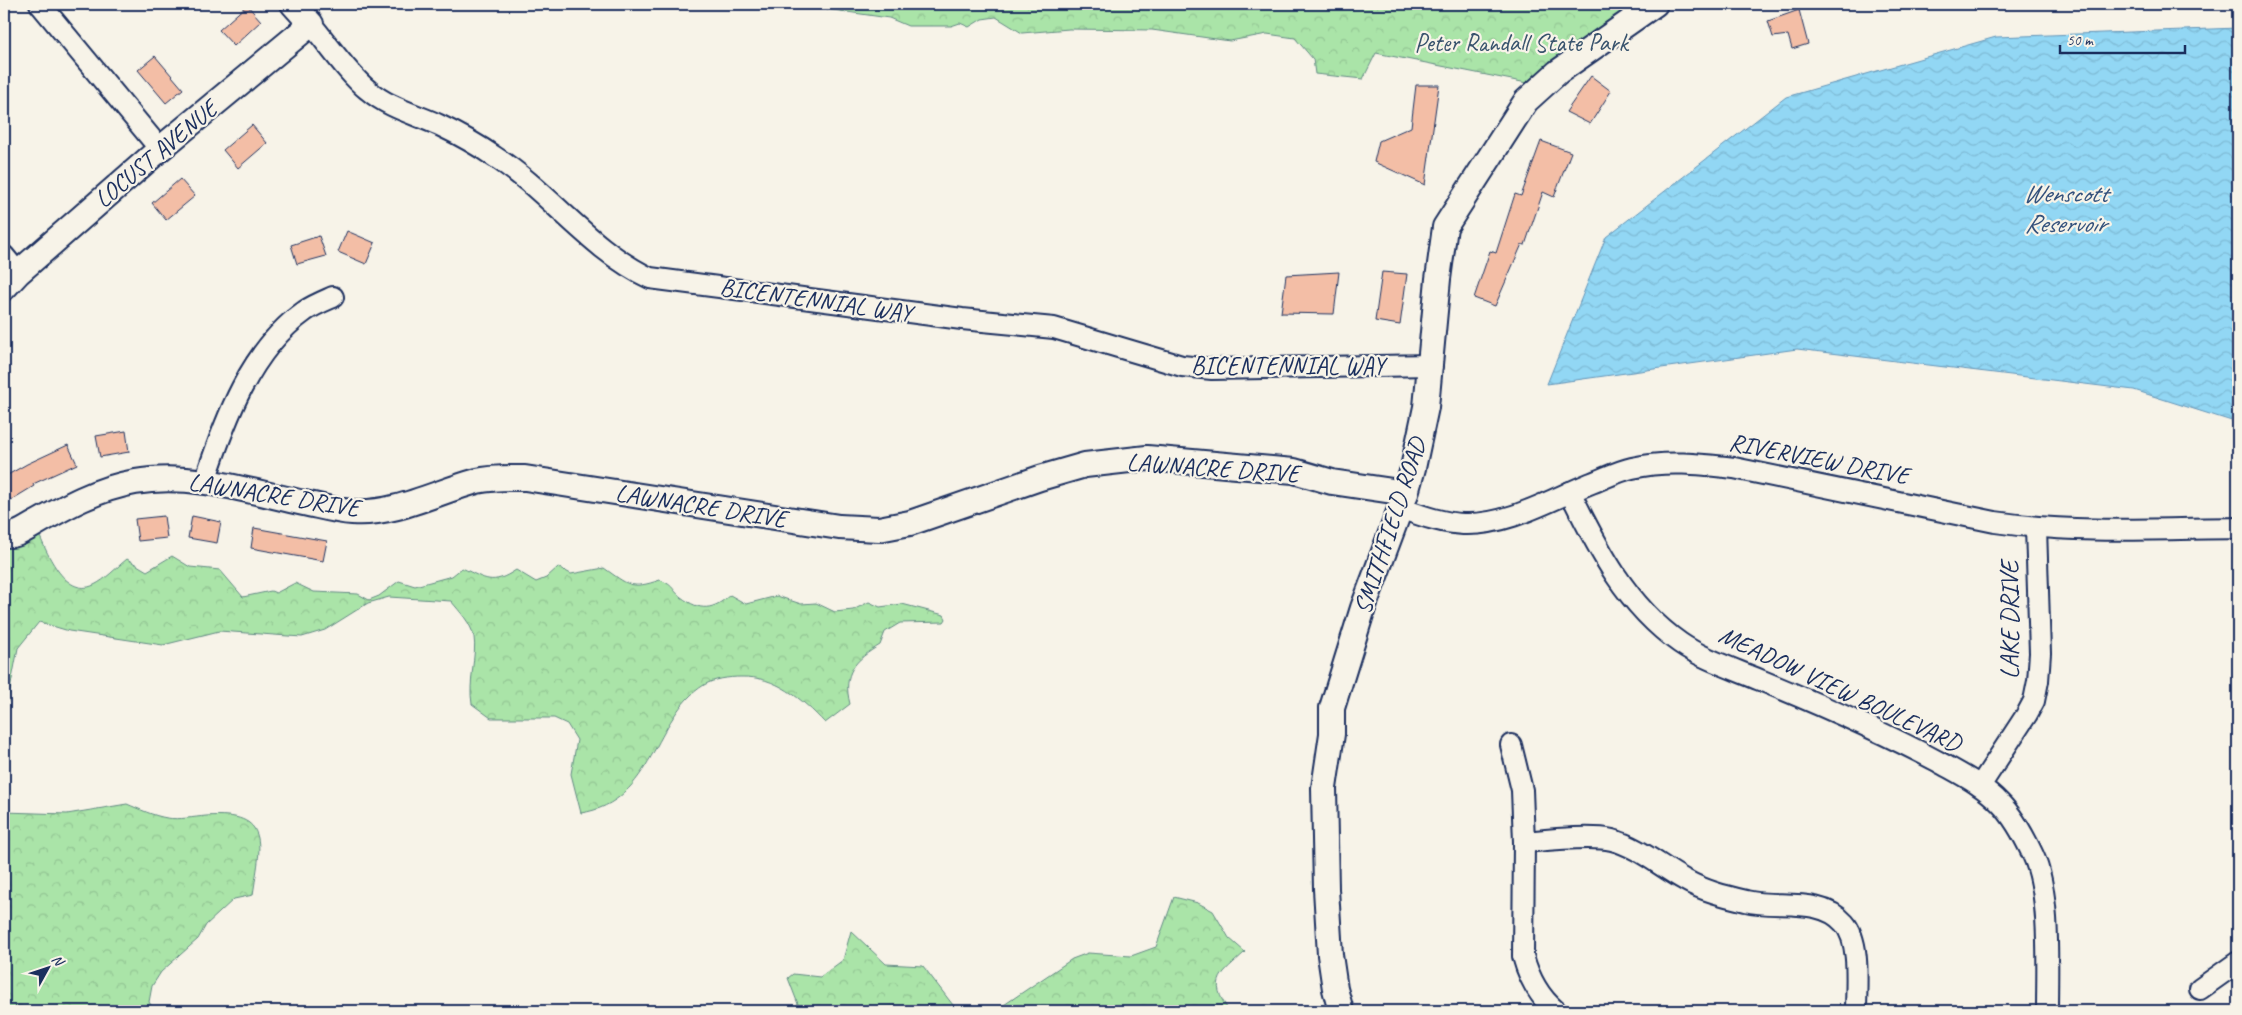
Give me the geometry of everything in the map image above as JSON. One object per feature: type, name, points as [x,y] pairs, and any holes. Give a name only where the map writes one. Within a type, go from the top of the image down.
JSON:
[{"type":"street","points":[[40,4],[160,149]]},
{"type":"street","name":"BICENTENNIAL WAY","points":[[293,4],[368,90],[392,107],[440,126],[496,157],[530,183],[588,237],[628,268],[650,278],[962,319],[1054,328],[1182,366],[1212,369],[1432,365]]},
{"type":"street","name":"SMITHFIELD ROAD","points":[[1341,1011],[1335,989],[1330,955],[1326,889],[1324,788],[1332,734],[1332,708],[1363,608],[1403,501],[1426,407],[1432,365],[1438,279],[1445,227],[1526,101],[1558,72],[1655,4]]},
{"type":"street","name":"LOCUST AVENUE","points":[[9,272],[311,24]]},
{"type":"street","points":[[205,481],[236,399],[251,374],[268,350],[289,326],[306,311],[333,297]]},
{"type":"street","name":"LAWNACRE DRIVE","points":[[4,533],[14,535],[67,504],[95,492],[136,482],[174,480],[205,481],[353,512],[385,509],[426,499],[477,481],[497,478],[526,478],[839,527],[879,529],[910,523],[1009,487],[1085,465],[1147,458],[1294,471],[1403,501]]},
{"type":"street","name":"RIVERVIEW DRIVE","points":[[1403,501],[1432,519],[1462,524],[1486,523],[1512,516],[1631,468],[1662,463],[1695,463],[1734,468],[1995,522],[2036,528],[2117,530],[2238,528]]},
{"type":"street","name":"MEADOW VIEW BOULEVARD","points":[[1570,492],[1602,555],[1623,589],[1649,618],[1681,644],[1713,660],[1902,742],[1980,786],[2001,803],[2034,856],[2044,888],[2047,1011]]},
{"type":"street","name":"LAKE DRIVE","points":[[1980,786],[2034,701],[2040,653],[2036,528]]},
{"type":"street","points":[[1511,745],[1522,790],[1524,842],[1523,956],[1528,973],[1537,991],[1556,1011]]},
{"type":"street","points":[[1524,842],[1611,840],[1632,848],[1702,889],[1749,902],[1813,907],[1829,912],[1842,920],[1850,929],[1855,947],[1856,1011]]},
{"type":"street","points":[[2200,989],[2238,962]]},
{"type":"green space","name":"Peter Randall State Park","points":[[806,4],[1654,4],[1532,84],[1376,53],[1363,79],[1315,74],[1313,59],[1295,38],[1267,34],[1230,41],[1152,30],[1069,29],[1022,33],[996,17],[982,19],[969,27],[960,23],[951,26],[908,26],[889,18],[826,9]]},
{"type":"green space","points":[[37,529],[57,570],[74,585],[83,587],[98,583],[127,559],[147,571],[172,556],[190,567],[220,570],[243,597],[271,591],[276,593],[295,583],[314,592],[358,594],[369,600],[379,596],[399,581],[415,586],[452,576],[462,568],[489,579],[501,578],[516,570],[536,582],[546,578],[558,567],[571,574],[604,568],[630,584],[642,585],[660,580],[665,582],[688,602],[701,607],[718,604],[730,595],[746,604],[777,596],[801,604],[816,603],[835,612],[853,610],[869,602],[880,607],[902,604],[944,615],[946,619],[944,622],[900,623],[885,632],[880,645],[857,662],[849,676],[848,693],[850,704],[825,723],[798,698],[766,680],[732,677],[704,685],[687,699],[674,717],[639,776],[624,793],[605,806],[581,813],[571,774],[577,740],[567,724],[554,718],[491,718],[472,704],[471,687],[475,644],[473,632],[468,622],[451,601],[389,597],[368,603],[325,630],[302,637],[219,631],[163,645],[69,631],[39,622],[18,648],[4,721],[4,531]]},
{"type":"green space","points":[[127,804],[167,818],[228,816],[243,819],[252,826],[257,835],[259,847],[253,895],[234,899],[206,925],[198,939],[161,972],[152,986],[149,1002],[155,1011],[4,1011],[4,812],[67,814]]},
{"type":"green space","points":[[1174,897],[1198,903],[1213,911],[1229,938],[1245,952],[1224,972],[1218,984],[1222,1000],[1229,1011],[995,1011],[1072,959],[1088,953],[1131,956],[1156,947]]},
{"type":"green space","points":[[851,931],[886,964],[923,966],[956,1009],[961,1011],[798,1011],[798,1004],[788,978],[793,974],[820,977],[843,960]]},
{"type":"water","name":"Wenscott Reservoir","points":[[2238,28],[2238,423],[2134,390],[1797,349],[1547,384],[1606,237],[1786,97],[1996,37]]},
{"type":"building","points":[[247,5],[261,21],[234,46],[219,30]]},
{"type":"building","points":[[1799,10],[1808,44],[1792,49],[1788,35],[1773,37],[1768,21]]},
{"type":"building","points":[[155,56],[183,89],[166,103],[138,70]]},
{"type":"building","points":[[1591,76],[1611,91],[1590,124],[1566,112]]},
{"type":"building","points":[[1416,85],[1439,85],[1425,185],[1374,162],[1379,141],[1411,127]]},
{"type":"building","points":[[252,125],[267,143],[238,168],[223,150]]},
{"type":"building","points":[[1541,141],[1571,152],[1554,197],[1543,192],[1525,245],[1522,244],[1495,306],[1474,298],[1490,251],[1496,253],[1515,194],[1521,196]]},
{"type":"building","points":[[180,179],[195,196],[166,220],[152,203]]},
{"type":"building","points":[[347,231],[375,243],[366,264],[338,252]]},
{"type":"building","points":[[319,236],[326,256],[297,264],[291,245]]},
{"type":"building","points":[[1339,272],[1334,314],[1281,313],[1286,275]]},
{"type":"building","points":[[1382,272],[1407,274],[1400,325],[1375,321]]},
{"type":"building","points":[[126,431],[129,452],[100,457],[96,436]]},
{"type":"building","points":[[68,445],[77,464],[33,484],[34,486],[11,500],[4,489],[4,477]]},
{"type":"building","points":[[164,516],[167,538],[138,541],[135,519]]},
{"type":"building","points":[[192,516],[221,522],[217,543],[188,538]]},
{"type":"building","points":[[254,528],[327,541],[323,561],[251,548]]}]
